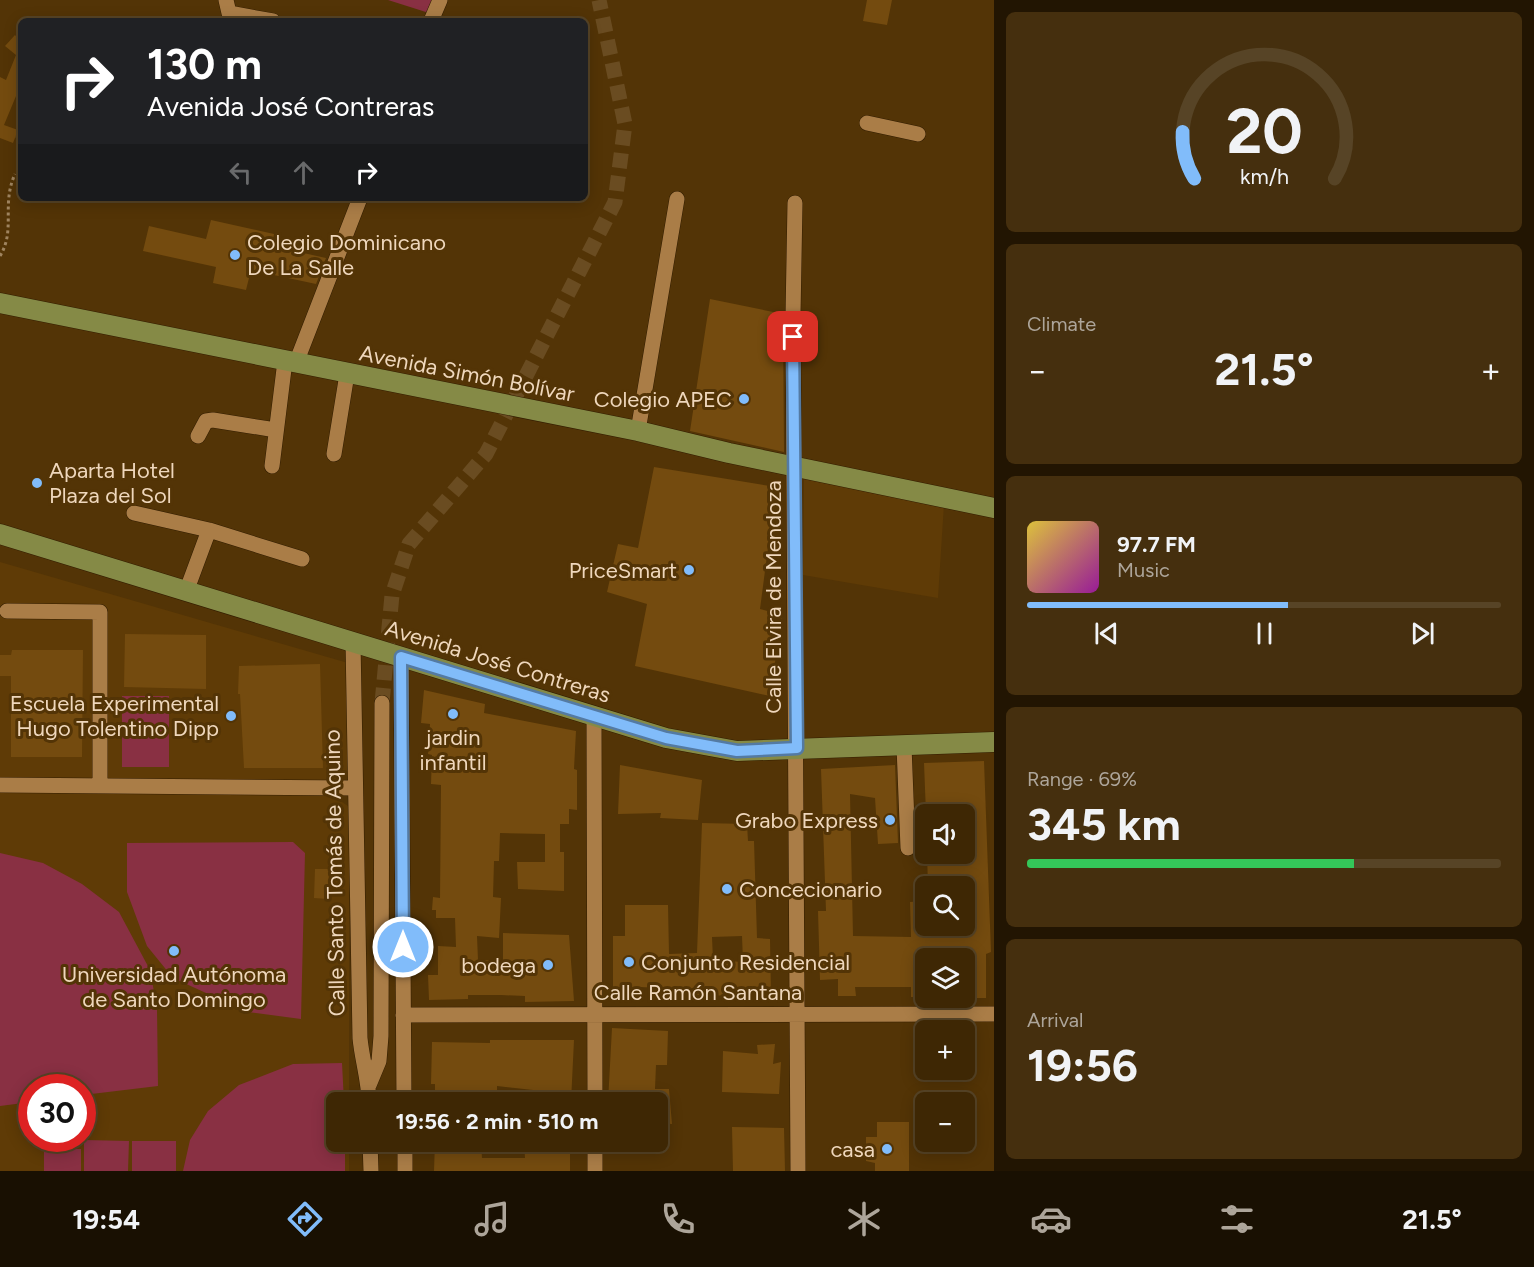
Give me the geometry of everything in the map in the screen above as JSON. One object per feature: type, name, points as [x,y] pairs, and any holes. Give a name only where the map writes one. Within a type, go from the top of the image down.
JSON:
[{"type":"main road","name":"Avenida Simón Bolívar","points":[[0,303],[638,431],[795,467],[994,508]]},
{"type":"main road","name":"Avenida José Contreras","points":[[0,534],[666,738],[703,746],[737,751],[994,742]]},
{"type":"street","points":[[226,0],[229,13],[256,18]]},
{"type":"street","points":[[432,18],[440,0]]},
{"type":"street","points":[[867,123],[918,134]]},
{"type":"street","points":[[638,431],[677,199]]},
{"type":"street","points":[[272,466],[276,430],[290,362],[359,201]]},
{"type":"street","name":"Calle Elvira de Mendoza","points":[[795,202],[798,1171]]},
{"type":"street","points":[[334,454],[347,374]]},
{"type":"street","points":[[198,436],[206,421],[213,420],[276,430]]},
{"type":"street","points":[[134,513],[209,530],[302,559]]},
{"type":"street","points":[[186,592],[209,530]]},
{"type":"street","points":[[7,611],[99,612],[100,785]]},
{"type":"street","name":"Calle Santo Tomás de Aquino","points":[[353,641],[360,1038],[369,1092]]},
{"type":"street","points":[[401,657],[404,1092]]},
{"type":"street","points":[[369,1085],[379,1060],[381,1036],[382,703]]},
{"type":"street","points":[[594,715],[595,1092]]},
{"type":"street","points":[[904,746],[908,848]]},
{"type":"street","points":[[0,785],[355,788]]},
{"type":"street","name":"Calle Ramón Santana","points":[[403,1015],[994,1014]]},
{"type":"street","points":[[370,1152],[371,1171]]},
{"type":"street","points":[[405,1152],[405,1171]]},
{"type":"street","points":[[595,1152],[595,1171]]},
{"type":"path","points":[[0,255],[9,233],[6,205],[8,189],[15,174]]},
{"type":"shaded area","points":[[388,0],[434,0],[429,13]]},
{"type":"shaded area","points":[[804,476],[944,504],[938,598],[803,575]]},
{"type":"shaded area","name":"Universidad Autónoma de Santo Domingo","points":[[0,562],[348,663],[348,772],[338,780],[336,798],[348,806],[349,814],[349,1092],[326,1092],[326,1152],[349,1152],[349,1171],[0,1171]]},
{"type":"shaded area","points":[[122,696],[169,696],[169,767],[122,767]]},
{"type":"shaded area","points":[[293,842],[305,853],[301,1019],[248,1012],[173,978],[147,946],[127,892],[127,843]]},
{"type":"shaded area","points":[[0,853],[43,863],[82,884],[119,912],[150,970],[157,1008],[158,1086],[96,1093],[96,1074],[18,1074],[18,1104],[0,1106]]},
{"type":"shaded area","points":[[342,1063],[343,1092],[326,1092],[326,1152],[345,1152],[345,1171],[183,1171],[190,1140],[208,1111],[239,1085],[293,1064]]},
{"type":"shaded area","points":[[96,1140],[129,1141],[128,1171],[84,1171],[84,1152],[96,1152]]},
{"type":"shaded area","points":[[132,1141],[176,1141],[176,1171],[132,1171]]},
{"type":"shaded area","points":[[44,1152],[81,1152],[81,1171],[44,1171]]},
{"type":"building","points":[[867,0],[892,0],[887,25],[863,21]]},
{"type":"building","points":[[15,35],[18,38],[18,91],[4,125],[18,130],[13,143],[0,138],[0,77],[6,80],[16,55],[5,46]]},
{"type":"building","name":"Colegio Dominicano De La Salle","points":[[211,220],[274,234],[272,246],[326,258],[316,284],[251,270],[246,290],[213,283],[216,267],[143,251],[149,226],[206,239]]},
{"type":"building","name":"Colegio APEC","points":[[710,299],[783,314],[784,452],[690,431]]},
{"type":"building","name":"PriceSmart","points":[[654,467],[776,487],[760,609],[782,615],[770,696],[635,666],[647,604],[607,592],[618,544],[638,548]]},
{"type":"building","points":[[125,634],[206,635],[206,689],[124,687]]},
{"type":"building","points":[[12,650],[83,650],[82,757],[11,757],[11,676],[0,676],[0,655],[11,655]]},
{"type":"building","points":[[320,664],[323,768],[244,768],[240,694],[238,694],[239,666]]},
{"type":"building","points":[[424,690],[485,704],[484,713],[576,731],[574,769],[577,770],[577,810],[569,809],[569,824],[560,824],[560,852],[564,852],[564,891],[518,889],[517,862],[545,862],[545,834],[500,833],[499,861],[494,861],[493,897],[501,898],[499,938],[477,936],[478,960],[503,961],[503,933],[569,935],[574,1001],[525,1002],[525,996],[501,995],[468,995],[468,999],[429,1000],[428,975],[438,975],[438,946],[456,947],[455,918],[436,918],[436,910],[432,910],[433,897],[440,898],[441,785],[431,784],[432,755],[428,754],[430,724],[421,723]]},
{"type":"building","points":[[984,761],[991,952],[986,954],[986,998],[975,998],[975,948],[915,948],[915,997],[911,997],[911,987],[855,987],[856,996],[838,996],[838,979],[820,980],[818,911],[826,911],[821,769],[895,765],[898,843],[878,844],[875,798],[850,794],[853,936],[911,937],[910,902],[915,902],[915,936],[975,936],[975,876],[928,876],[927,864],[975,864],[975,804],[926,804],[924,763]]},
{"type":"building","points":[[620,765],[702,780],[698,820],[660,818],[661,813],[618,814]]},
{"type":"building","points":[[702,823],[747,824],[748,841],[754,841],[757,938],[770,939],[771,997],[663,994],[662,988],[640,987],[640,996],[613,993],[613,936],[625,936],[625,905],[668,905],[669,954],[697,953]],"holes":[[[742,936],[743,962],[713,960],[712,937]]]},
{"type":"building","points":[[315,869],[329,869],[328,899],[314,898]]},
{"type":"building","points":[[612,1028],[668,1031],[667,1065],[656,1065],[655,1089],[669,1089],[672,1124],[668,1124],[668,1092],[609,1092]]},
{"type":"building","points":[[490,1040],[574,1040],[571,1092],[533,1092],[533,1090],[497,1086],[497,1092],[435,1092],[435,1084],[431,1084],[432,1042],[490,1043]]},
{"type":"building","points":[[775,1044],[773,1064],[781,1062],[779,1094],[722,1092],[723,1051],[758,1054],[757,1045]]},
{"type":"building","name":"casa","points":[[877,1122],[909,1122],[909,1171],[875,1171],[875,1163],[866,1161],[866,1137],[877,1137]]},
{"type":"building","points":[[732,1127],[784,1128],[785,1171],[733,1171]]},
{"type":"building","points":[[435,1152],[482,1152],[482,1158],[525,1158],[525,1152],[570,1152],[570,1171],[434,1171]]},
{"type":"tunnel","points":[[382,703],[392,595],[409,544],[486,454],[615,202],[625,124],[599,0]]},
{"type":"place","name":"Colegio Dominicano De La Salle","points":[[235,255]]},
{"type":"place","name":"Colegio APEC","points":[[744,399]]},
{"type":"place","name":"Aparta Hotel Plaza del Sol","points":[[37,483]]},
{"type":"place","name":"PriceSmart","points":[[689,570]]},
{"type":"place","name":"jardin infantil","points":[[453,714]]},
{"type":"place","name":"Escuela Experimental Hugo Tolentino Dipp","points":[[231,716]]},
{"type":"place","name":"Grabo Express","points":[[890,820]]},
{"type":"place","name":"Concecionario","points":[[727,889]]},
{"type":"place","name":"Universidad Autónoma de Santo Domingo","points":[[174,951]]},
{"type":"place","name":"Conjunto Residencial","points":[[629,962]]},
{"type":"place","name":"bodega","points":[[548,965]]},
{"type":"place","name":"casa","points":[[887,1149]]},
{"type":"route","points":[[403,947],[401,657],[666,738],[737,751],[797,748],[793,337]]}]
